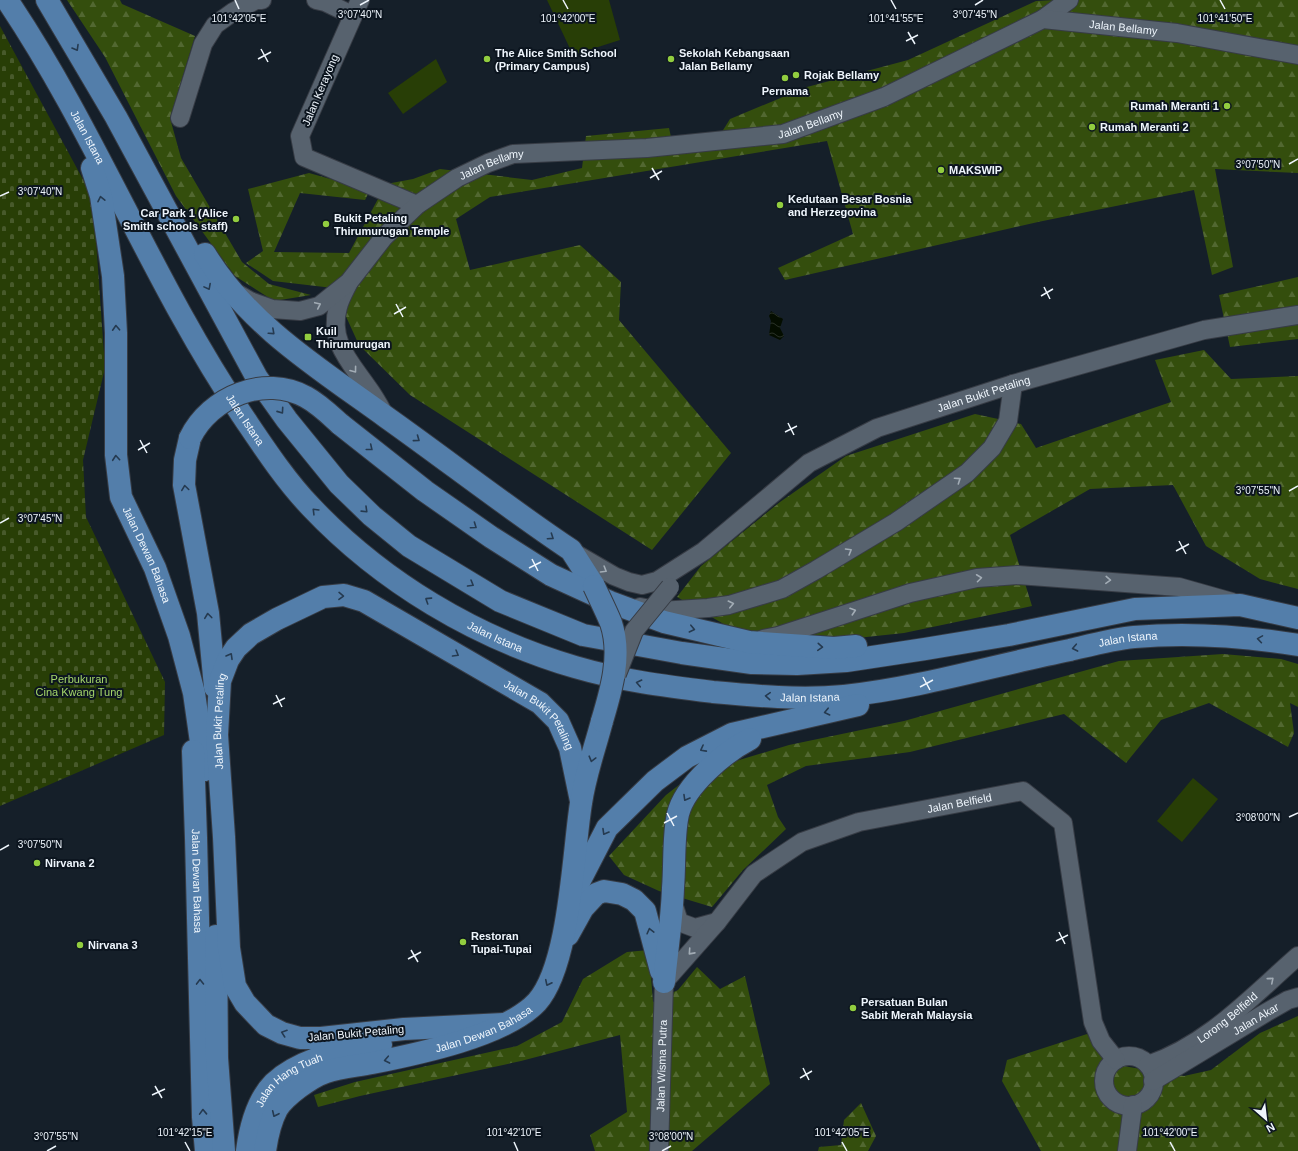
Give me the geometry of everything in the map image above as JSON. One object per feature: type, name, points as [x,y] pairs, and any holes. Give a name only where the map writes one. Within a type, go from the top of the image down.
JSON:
[{"type":"main road","name":"Jalan Istana","points":[[7,0],[26,29],[73,110],[192,334],[221,384],[258,438],[308,503],[341,537],[377,567],[461,622],[545,658],[642,684],[733,694],[789,698],[844,696],[901,687],[1131,637],[1192,634],[1246,637],[1298,645]]},
{"type":"main road","points":[[47,0],[116,117],[257,378],[287,420],[339,484],[372,516],[409,546],[500,601],[583,635],[682,653],[752,663],[797,664],[846,661],[1009,635],[1135,610],[1240,605],[1298,618]]},
{"type":"main road","name":"Jalan Dewan Bahasa","points":[[73,110],[101,196],[108,239],[116,333],[116,455],[121,497],[155,568],[179,636],[196,707],[203,750],[212,839],[216,913],[217,1058],[224,1151]]},
{"type":"main road","points":[[116,117],[217,274],[242,304],[291,349],[386,416],[532,524],[571,550],[594,586],[611,625],[616,652],[610,692],[581,801]]},
{"type":"main road","points":[[218,710],[208,613],[184,485],[185,460],[190,438],[196,426],[217,406],[234,396],[257,389],[289,390],[305,396],[323,408],[340,424],[425,491],[491,537],[551,574],[610,602],[664,622],[749,642],[834,648],[1009,635]]},
{"type":"main road","name":"Jalan Bukit Petaling","points":[[504,1024],[404,1029],[321,1038],[300,1038],[282,1033],[266,1025],[244,1003],[235,986],[229,948],[224,837],[216,735],[220,681],[228,660],[236,648],[246,638],[277,619],[323,597],[344,595],[364,601],[540,703],[558,721],[570,748],[581,801]]},
{"type":"main road","name":"Jalan Dewan Bahasa","points":[[179,636],[193,755],[203,1117],[206,1151]]},
{"type":"main road","points":[[568,904],[607,828],[655,781],[687,757],[732,734],[889,698],[972,671]]},
{"type":"main road","points":[[664,982],[673,903],[678,814],[687,795],[701,777],[717,761],[737,746],[781,723]]},
{"type":"main road","points":[[212,839],[216,735]]},
{"type":"main road","name":"Jalan Dewan Bahasa","points":[[265,1151],[271,1123],[277,1108],[287,1097],[325,1072],[406,1056],[466,1039],[504,1024],[537,1002],[554,973],[561,946],[581,801]]},
{"type":"main road","points":[[561,946],[590,899],[604,891],[622,894],[634,900],[646,911],[664,982]]},
{"type":"main road","name":"Jalan Hang Tuah","points":[[247,1151],[255,1117],[263,1100],[274,1084],[292,1070],[320,1058],[367,1047],[466,1039]]},
{"type":"street","points":[[180,118],[203,44],[215,25],[234,12],[256,0],[262,0]]},
{"type":"street","points":[[316,0],[356,7]]},
{"type":"street","points":[[1043,19],[1069,0]]},
{"type":"street","name":"Jalan Kerayong","points":[[356,7],[300,136],[304,157],[417,205]]},
{"type":"street","name":"Jalan Bellamy","points":[[229,288],[250,301],[272,310],[300,311],[319,306],[349,282],[384,237],[417,205],[457,178],[488,163],[513,154],[647,148],[783,134],[884,97],[1043,19],[1176,33],[1298,55]]},
{"type":"street","name":"Jalan Bellamy","points":[[349,282],[338,307],[336,330],[338,340],[344,355],[369,388],[386,416]]},
{"type":"street","name":"Jalan Bukit Petaling","points":[[571,550],[614,576],[642,585],[657,582],[704,551],[815,460],[876,428],[1013,384],[1204,330],[1298,315]]},
{"type":"street","points":[[610,602],[660,611],[708,608],[755,598],[782,589],[896,522],[967,473],[992,448],[1008,421],[1013,384]]},
{"type":"street","name":"Jalan Bukit Petaling","points":[[610,692],[634,631],[670,587],[704,551]]},
{"type":"street","points":[[749,642],[778,636],[910,593],[977,578],[1018,575],[1115,581],[1179,587],[1240,605]]},
{"type":"street","name":"Jalan Belfield","points":[[664,982],[717,922],[754,874],[802,842],[859,822],[1023,791],[1063,823],[1093,1022],[1101,1041],[1116,1060]]},
{"type":"street","points":[[673,903],[679,922],[694,928],[717,922]]},
{"type":"street","name":"Lorong Belfield","points":[[1151,1073],[1201,1040],[1298,956]]},
{"type":"street","name":"Jalan Wisma Putra","points":[[659,1151],[664,982]]},
{"type":"street","name":"Jalan Akar","points":[[1151,1073],[1288,1000],[1298,997]]},
{"type":"street","points":[[1129,1056],[1137,1057],[1151,1073],[1151,1092],[1146,1098],[1133,1105],[1116,1103],[1110,1097],[1105,1090],[1105,1073],[1109,1065],[1116,1060],[1129,1056]]},
{"type":"street","points":[[1127,1151],[1133,1105]]},
{"type":"green space","points":[[67,0],[120,0],[122,4],[195,36],[170,118],[181,158],[242,262],[269,284],[311,295],[274,301],[235,276],[176,196],[105,57]]},
{"type":"green space","points":[[547,0],[609,0],[620,40],[573,55]]},
{"type":"green space","points":[[1298,0],[1298,173],[1215,169],[1233,267],[1212,275],[1194,190],[1038,222],[785,280],[778,268],[853,234],[827,141],[490,197],[456,219],[470,270],[580,245],[621,282],[619,320],[731,453],[652,550],[410,395],[359,345],[333,288],[273,281],[246,263],[263,251],[248,189],[309,173],[370,190],[365,200],[300,193],[274,252],[349,253],[386,184],[413,179],[440,169],[532,180],[582,168],[586,136],[669,128],[673,146],[715,143],[730,119],[807,87],[908,60],[1036,1]]},
{"type":"green space","name":"Perbukuran Cina Kwang Tung","points":[[0,26],[93,198],[105,368],[83,460],[86,517],[165,682],[164,735],[0,806]]},
{"type":"green space","points":[[436,59],[447,82],[403,114],[388,93]]},
{"type":"green space","points":[[1298,277],[1298,339],[1230,347],[1219,295]]},
{"type":"green space","points":[[1204,350],[1231,379],[1298,376],[1298,589],[1260,579],[1206,546],[1173,485],[1090,489],[1010,535],[1032,606],[904,633],[857,638],[734,630],[677,597],[701,566],[780,502],[846,456],[975,414],[1021,424],[1036,448],[1171,402],[1155,360]]},
{"type":"green space","points":[[1223,654],[1281,659],[1298,664],[1298,707],[1290,703],[1294,733],[1288,747],[1209,703],[1161,720],[1126,763],[1064,714],[910,752],[806,766],[767,785],[778,817],[786,829],[743,870],[712,907],[659,891],[624,875],[609,856],[666,795],[693,774],[789,745],[904,721],[1119,661]]},
{"type":"green space","points":[[1193,778],[1218,799],[1182,842],[1157,821]]},
{"type":"green space","points":[[649,950],[653,1002],[678,990],[697,967],[720,989],[745,976],[770,1084],[692,1151],[595,1151],[590,1135],[627,1112],[620,1035],[521,1061],[360,1096],[318,1107],[314,1095],[355,1082],[517,1046],[562,1022],[583,979],[627,952]]},
{"type":"green space","points":[[1298,1016],[1298,1151],[1041,1151],[1002,1081],[1007,1060],[1087,1034],[1123,1066],[1184,1076],[1211,1070],[1260,1033]]},
{"type":"green space","points":[[861,1103],[876,1136],[868,1151],[818,1151],[819,1147],[841,1145],[844,1120]]},
{"type":"water","points":[[771,311],[783,319],[780,328],[784,336],[780,340],[769,335],[771,321],[769,316]]},
{"type":"place","name":"The Alice Smith School (Primary Campus)","points":[[487,59]]},
{"type":"place","name":"Sekolah Kebangsaan Jalan Bellamy","points":[[671,59]]},
{"type":"place","name":"Rojak Bellamy","points":[[796,75]]},
{"type":"place","name":"Pernama","points":[[785,78]]},
{"type":"place","name":"Rumah Meranti 1","points":[[1227,106]]},
{"type":"place","name":"Rumah Meranti 2","points":[[1092,127]]},
{"type":"place","name":"MAKSWIP","points":[[941,170]]},
{"type":"place","name":"Kedutaan Besar Bosnia and Herzegovina","points":[[780,205]]},
{"type":"place","name":"Car Park 1 (Alice Smith schools staff)","points":[[236,219]]},
{"type":"place","name":"Bukit Petaling Thirumurugan Temple","points":[[326,224]]},
{"type":"place","name":"Kuil Thirumurugan","points":[[308,337]]},
{"type":"place","name":"Nirvana 2","points":[[37,863]]},
{"type":"place","name":"Restoran Tupai-Tupai","points":[[463,942]]},
{"type":"place","name":"Nirvana 3","points":[[80,945]]},
{"type":"place","name":"Persatuan Bulan Sabit Merah Malaysia","points":[[853,1008]]}]
